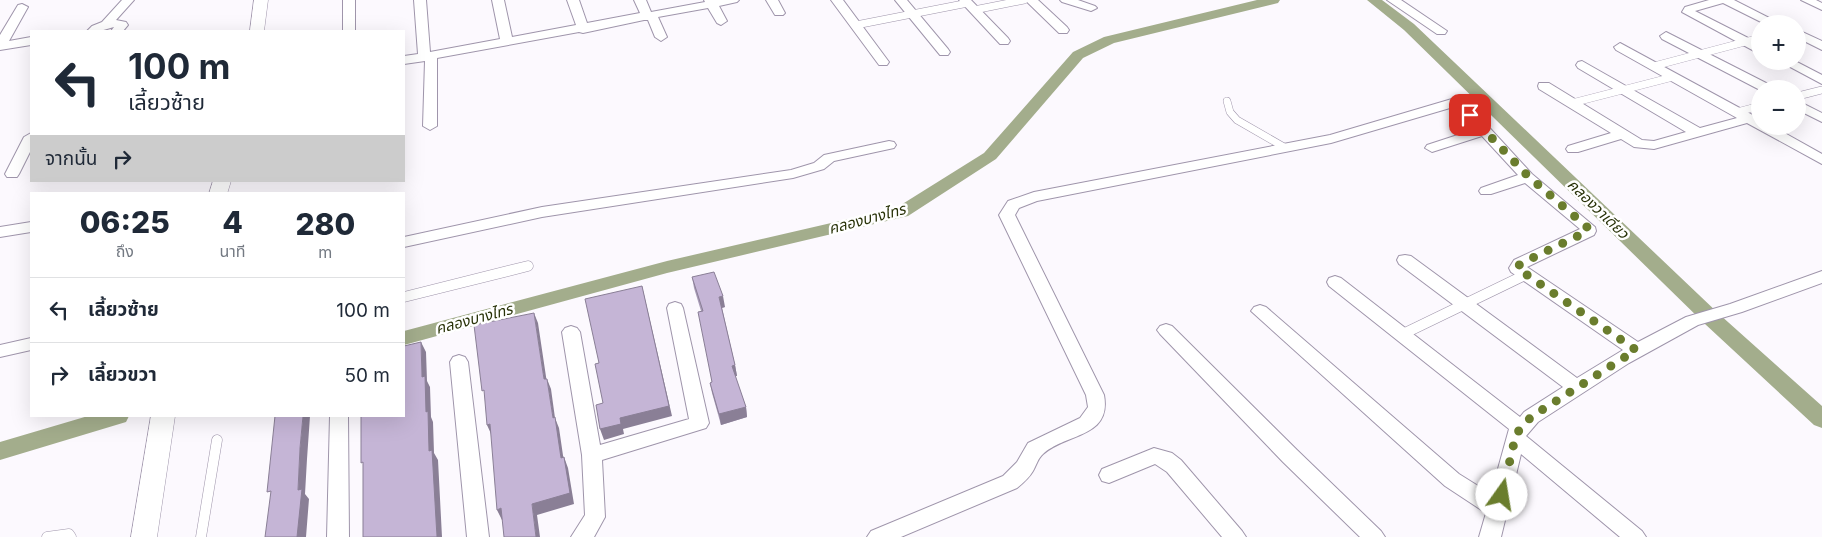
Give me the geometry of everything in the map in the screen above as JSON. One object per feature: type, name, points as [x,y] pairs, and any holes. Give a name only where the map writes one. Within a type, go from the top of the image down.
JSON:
[{"type":"street","points":[[95,30],[105,25],[128,0]]},
{"type":"street","points":[[105,25],[117,29],[139,0]]},
{"type":"street","points":[[257,30],[261,0]]},
{"type":"street","points":[[349,0],[349,30]]},
{"type":"street","points":[[420,0],[428,56],[430,126]]},
{"type":"street","points":[[498,0],[507,42]]},
{"type":"street","points":[[573,0],[583,29]]},
{"type":"street","points":[[640,0],[661,37]]},
{"type":"street","points":[[405,60],[583,29],[711,2],[733,0]]},
{"type":"street","points":[[772,0],[779,13]]},
{"type":"street","points":[[837,0],[884,62]]},
{"type":"street","points":[[901,0],[944,52]]},
{"type":"street","points":[[1031,0],[1062,30]]},
{"type":"street","points":[[1066,0],[1090,8]]},
{"type":"street","points":[[1392,0],[1441,31]]},
{"type":"street","points":[[1751,44],[1688,12],[1689,9],[1723,0],[1756,15]]},
{"type":"street","points":[[1808,0],[1822,6]]},
{"type":"street","points":[[711,2],[721,21]]},
{"type":"street","points":[[969,4],[1004,41]]},
{"type":"street","points":[[0,46],[22,6]]},
{"type":"street","points":[[1666,36],[1751,81]]},
{"type":"street","points":[[1806,38],[1822,46]]},
{"type":"street","points":[[0,46],[30,41]]},
{"type":"street","points":[[1620,47],[1751,120]]},
{"type":"street","points":[[1582,65],[1698,133]]},
{"type":"street","points":[[1802,70],[1822,80]]},
{"type":"street","points":[[1544,86],[1638,144],[1654,145],[1751,121]]},
{"type":"street","points":[[878,537],[1010,482],[1021,473],[1034,449],[1084,425],[1097,411],[1098,404],[1095,396],[1007,215],[1008,209],[1014,203],[1350,134],[1462,100]]},
{"type":"street","points":[[1806,109],[1822,118]]},
{"type":"street","points":[[1470,115],[1528,176],[1587,227],[1588,231],[1520,264],[1517,268],[1636,350]]},
{"type":"street","points":[[1432,148],[1484,131]]},
{"type":"street","points":[[1573,149],[1622,134]]},
{"type":"street","points":[[1777,135],[1822,160]]},
{"type":"street","points":[[12,174],[30,139]]},
{"type":"street","points":[[405,242],[542,212],[807,171],[829,158],[889,145]]},
{"type":"street","points":[[1486,191],[1528,176]]},
{"type":"street","points":[[0,232],[30,227]]},
{"type":"street","points":[[1405,260],[1576,388]]},
{"type":"street","points":[[1497,528],[1518,433],[1531,417],[1636,350],[1692,321],[1736,308],[1822,277]]},
{"type":"street","points":[[1335,282],[1403,334],[1635,537]]},
{"type":"street","points":[[592,455],[699,424],[675,308]]},
{"type":"street","points":[[1260,311],[1452,480],[1497,528]]},
{"type":"street","points":[[1166,330],[1290,456],[1374,537]]},
{"type":"street","points":[[571,332],[592,455],[595,517],[582,537]]},
{"type":"street","points":[[0,351],[30,344]]},
{"type":"street","points":[[459,362],[478,537]]},
{"type":"street","points":[[338,537],[339,417]]},
{"type":"street","points":[[144,537],[163,419]]},
{"type":"street","points":[[1109,476],[1154,456],[1165,458],[1235,537]]},
{"type":"lane","points":[[856,25],[912,13],[969,4],[1024,0]]},
{"type":"lane","points":[[1654,66],[1751,41]]},
{"type":"lane","points":[[1572,103],[1673,77]]},
{"type":"lane","points":[[1806,94],[1822,90]]},
{"type":"lane","points":[[1227,101],[1230,112],[1237,120],[1284,147]]},
{"type":"lane","points":[[405,297],[528,266]]},
{"type":"lane","points":[[1403,334],[1525,275]]},
{"type":"lane","points":[[201,537],[217,440]]},
{"type":"lane","points":[[47,537],[69,534],[71,537]]},
{"type":"building","points":[[714,272],[723,296],[719,297],[735,365],[732,366],[746,407],[719,414],[710,383],[712,382],[698,312],[703,311],[692,277]]},
{"type":"building","points":[[642,286],[669,406],[620,418],[621,424],[600,429],[596,405],[603,403],[595,364],[599,363],[585,299]]},
{"type":"building","points":[[534,313],[544,379],[547,379],[561,458],[564,457],[570,493],[532,504],[536,537],[504,537],[501,508],[497,510],[490,424],[487,425],[484,390],[482,391],[474,325]]},
{"type":"building","points":[[421,342],[422,377],[425,376],[426,412],[428,411],[429,451],[432,450],[437,537],[363,537],[361,417],[405,417],[405,346]]},
{"type":"building","points":[[275,417],[303,417],[298,490],[302,489],[297,537],[265,537],[271,491],[267,492]]},
{"type":"waterway","name":"คลองบางไทร","points":[[405,338],[667,267],[902,212],[990,156],[1078,55],[1109,40],[1273,0]]},
{"type":"waterway","name":"คลองวาเดียว","points":[[1374,0],[1409,27],[1712,319],[1822,419]]},
{"type":"waterway","name":"คลองบางไทร","points":[[0,451],[115,417]]},
{"type":"route","points":[[1470,115],[1528,176],[1587,227],[1588,231],[1520,264],[1517,268],[1636,350],[1531,417],[1516,434],[1502,495]]}]
